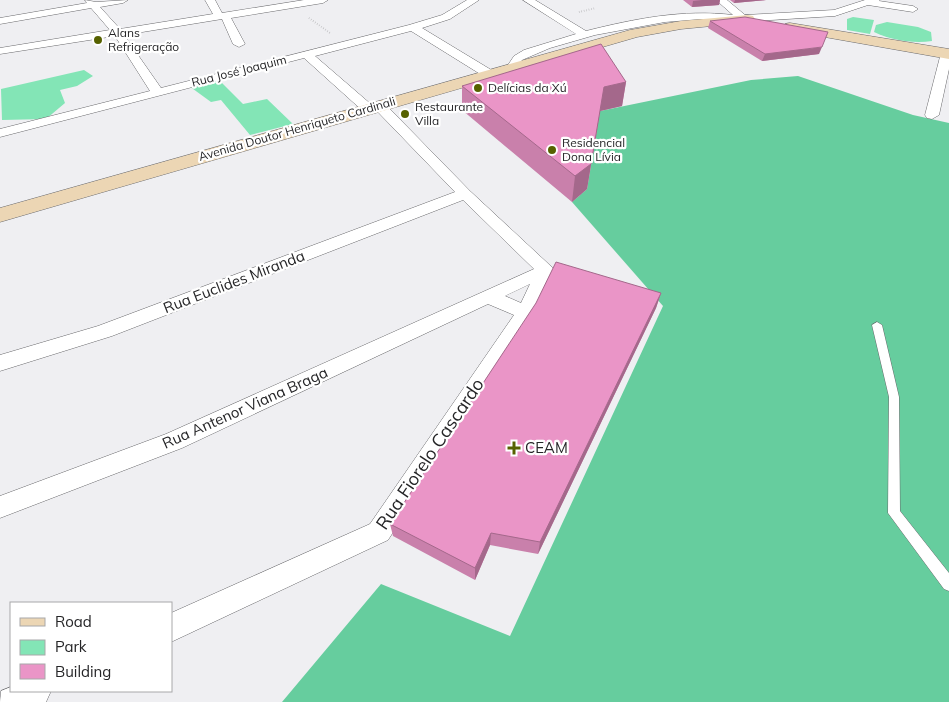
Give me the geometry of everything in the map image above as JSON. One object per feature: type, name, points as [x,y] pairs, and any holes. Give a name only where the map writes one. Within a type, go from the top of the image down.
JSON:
[{"type":"main road","name":"Avenida Doutor Henriqueto Cardinali","points":[[0,215],[635,33],[681,25],[741,19],[796,21],[948,53]]},
{"type":"street","points":[[0,21],[92,3],[123,0]]},
{"type":"street","points":[[210,0],[239,44]]},
{"type":"street","points":[[0,51],[323,0]]},
{"type":"street","name":"Rua José Joaquim","points":[[0,133],[413,27],[446,17],[474,0]]},
{"type":"street","points":[[528,0],[585,35]]},
{"type":"street","points":[[721,0],[741,19]]},
{"type":"street","points":[[829,0],[846,10]]},
{"type":"street","points":[[796,21],[846,10],[873,1],[914,9]]},
{"type":"street","points":[[92,3],[118,33],[157,92]]},
{"type":"street","points":[[512,68],[518,58],[530,52],[585,35],[676,17],[708,15],[741,19]]},
{"type":"street","points":[[413,27],[489,74]]},
{"type":"street","points":[[932,116],[948,53]]},
{"type":"street","points":[[306,54],[374,108],[546,270]]},
{"type":"street","name":"Rua Euclides Miranda","points":[[0,363],[105,331],[466,194]]},
{"type":"street","name":"Rua Antenor Viana Braga","points":[[0,507],[174,441],[546,270]]},
{"type":"street","name":"Rua Fiorelo Cascardo","points":[[172,628],[379,532],[526,312],[546,270]]},
{"type":"street","points":[[486,296],[526,312]]},
{"type":"street","points":[[12,702],[34,692]]},
{"type":"lane","points":[[876,325],[894,398],[894,513],[949,584]]},
{"type":"path","points":[[290,5],[345,44]]},
{"type":"green space","points":[[853,17],[874,20],[870,34],[847,30],[847,19]]},
{"type":"green space","points":[[887,22],[918,27],[931,32],[932,41],[902,41],[874,32],[876,25]]},
{"type":"green space","points":[[84,70],[93,76],[77,86],[60,90],[65,103],[46,119],[2,120],[1,89]]},
{"type":"green space","points":[[798,76],[913,115],[949,123],[949,702],[282,702],[381,584],[510,636],[663,306],[572,202],[587,189],[600,111],[751,80]]},
{"type":"green space","points":[[219,80],[243,104],[267,99],[293,124],[250,135],[221,100],[211,102],[189,86]]},
{"type":"building","points":[[745,17],[828,32],[822,47],[765,54],[710,21]]},
{"type":"building","name":"Residencial Dona Lívia","points":[[601,44],[626,82],[604,87],[591,164],[575,176],[462,86]]},
{"type":"building","name":"CEAM","points":[[556,262],[661,293],[540,542],[491,533],[475,568],[390,524],[536,303]]},
{"type":"place","name":"Alans Refrigeração","points":[[98,40]]},
{"type":"place","name":"Delícias da Xú","points":[[478,88]]},
{"type":"place","name":"Restaurante Villa","points":[[405,114]]},
{"type":"place","name":"Residencial Dona Lívia","points":[[552,150]]},
{"type":"place","name":"CEAM","points":[[514,448]]}]
